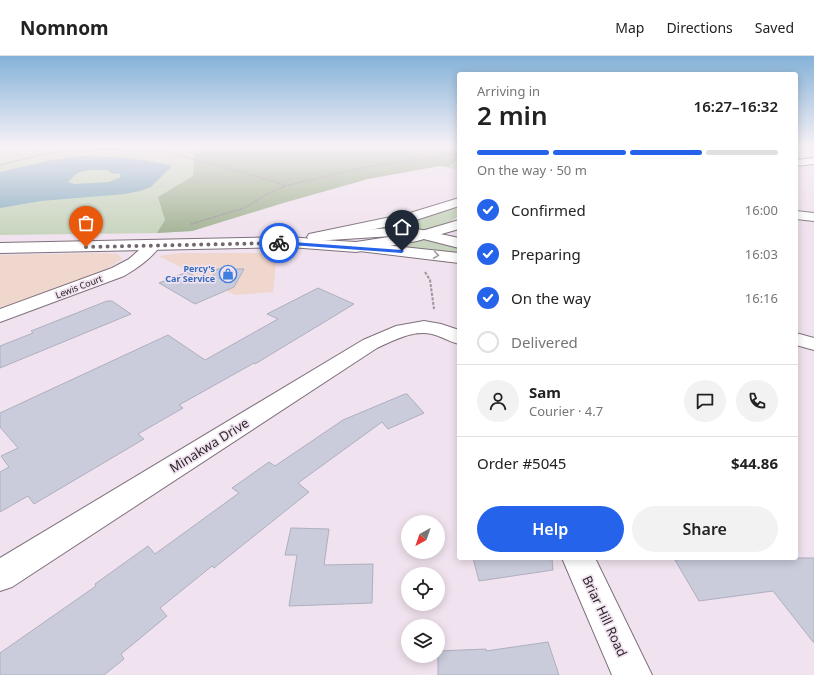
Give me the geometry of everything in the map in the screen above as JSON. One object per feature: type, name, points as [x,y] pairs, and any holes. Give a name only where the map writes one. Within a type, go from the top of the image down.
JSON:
[{"type":"street","points":[[290,242],[413,218],[457,203]]},
{"type":"street","points":[[798,215],[814,217]]},
{"type":"street","points":[[356,247],[401,240],[457,225]]},
{"type":"street","points":[[314,237],[360,235],[396,230],[426,234],[457,242]]},
{"type":"street","points":[[0,248],[290,242],[356,247],[457,258]]},
{"type":"street","name":"Lewis Court","points":[[0,316],[118,272],[135,262],[152,246]]},
{"type":"street","points":[[426,328],[446,332],[457,337]]},
{"type":"street","name":"Minakwa Drive","points":[[0,576],[370,344],[404,329],[426,328]]},
{"type":"street","points":[[798,340],[814,344]]},
{"type":"street","name":"Briar Hill Road","points":[[579,560],[632,675]]},
{"type":"path","points":[[251,175],[285,186]]},
{"type":"path","points":[[190,224],[244,208],[267,194],[285,186],[332,175]]},
{"type":"path","points":[[423,269],[430,280],[434,302],[432,318],[426,328]]},
{"type":"shaded area","points":[[181,253],[277,253],[273,292],[235,295],[159,256]]},
{"type":"shaded area","points":[[118,254],[122,259],[105,270],[0,310],[0,255]]},
{"type":"green space","points":[[0,175],[390,175],[368,179],[283,203],[192,231],[157,233],[0,235]]},
{"type":"green space","points":[[390,175],[368,179],[283,203],[192,231],[157,233],[165,220],[158,197],[193,176]]},
{"type":"green space","points":[[457,206],[457,217],[448,223],[424,230],[400,228],[383,229],[344,235],[414,220]]},
{"type":"green space","points":[[428,238],[457,245],[457,254],[384,246]]},
{"type":"water","points":[[0,175],[75,175],[68,182],[74,184],[109,182],[121,177],[120,175],[163,175],[151,187],[140,191],[125,194],[41,201],[0,208]]},
{"type":"building","points":[[217,269],[244,269],[234,287],[195,304],[159,283],[187,272],[208,283]]},
{"type":"building","points":[[318,288],[354,304],[255,364],[254,363],[179,405],[183,408],[138,434],[144,439],[34,504],[28,496],[0,512],[0,472],[9,467],[1,456],[18,448],[0,427],[0,413],[168,335],[205,360],[278,319],[267,314]]},
{"type":"building","points":[[107,301],[112,301],[131,314],[0,368],[0,346],[33,333],[31,331]]},
{"type":"building","points":[[407,394],[424,413],[388,429],[382,422],[298,483],[309,492],[214,568],[212,566],[160,608],[167,616],[121,654],[124,659],[104,675],[0,675],[0,653],[96,586],[95,584],[148,546],[155,554],[239,493],[232,488],[269,462],[275,466],[343,420]]},
{"type":"building","points":[[291,528],[329,529],[324,565],[373,564],[372,603],[289,606],[297,555],[285,555]]},
{"type":"building","points":[[798,558],[814,558],[814,643],[773,591],[699,601],[675,560],[798,560]]},
{"type":"building","points":[[474,560],[552,560],[553,570],[479,581]]},
{"type":"building","points":[[548,642],[559,675],[438,675],[438,663],[445,663],[445,651],[486,649],[486,651]]},
{"type":"way so far","points":[[86,247],[279,243]]},
{"type":"place","name":"Percy's Car Service","points":[[228,274]]},
{"type":"route","points":[[279,243],[290,242],[402,251]]}]
